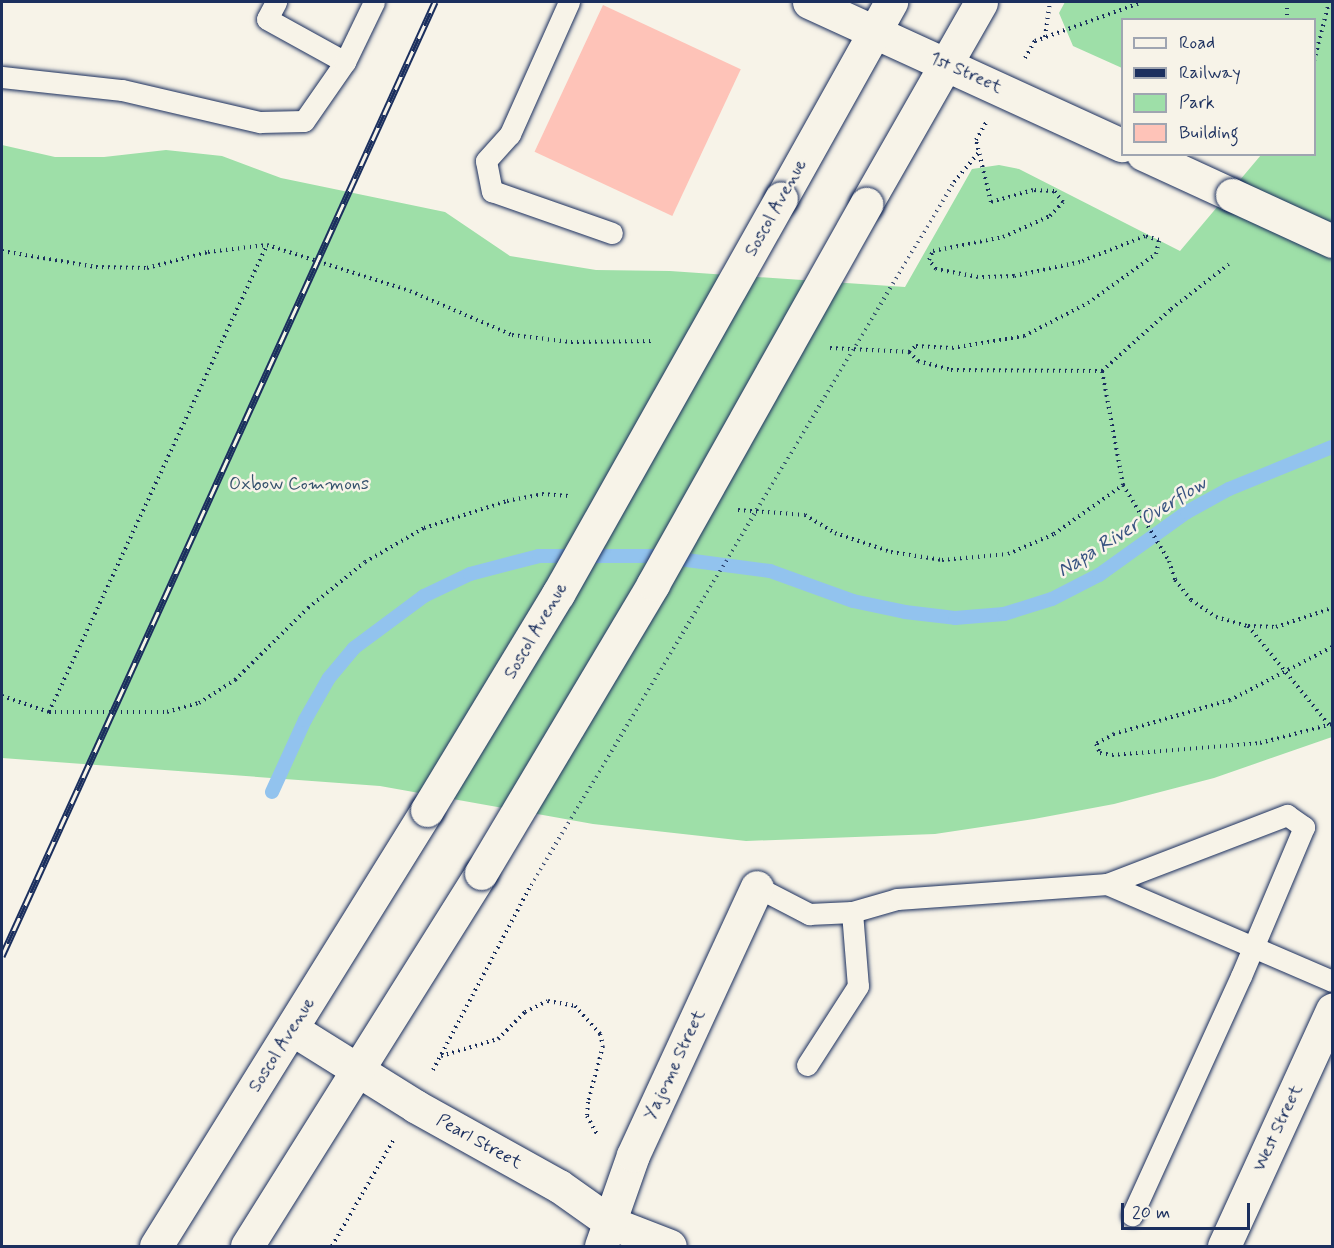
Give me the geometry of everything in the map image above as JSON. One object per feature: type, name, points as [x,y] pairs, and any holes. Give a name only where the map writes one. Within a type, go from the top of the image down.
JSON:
[{"type":"main road","name":"1st Street","points":[[809,2],[1121,145]]},
{"type":"main road","name":"Soscol Avenue","points":[[156,1246],[390,872],[552,603],[891,2]]},
{"type":"main road","points":[[247,1246],[481,873],[621,640],[981,2]]},
{"type":"main road","points":[[1147,156],[1332,241]]},
{"type":"main road","name":"Yajome Street","points":[[606,1235],[633,1155],[757,887]]},
{"type":"main road","name":"West Street","points":[[1230,1244],[1332,1010]]},
{"type":"main road","name":"Pearl Street","points":[[292,1029],[358,1071],[559,1186],[606,1235],[670,1246]]},
{"type":"lane","points":[[276,2],[267,19],[345,62]]},
{"type":"lane","points":[[2,76],[122,90],[260,122],[304,121],[345,62],[374,2]]},
{"type":"lane","points":[[569,2],[510,134],[486,161],[492,191],[612,233]]},
{"type":"lane","points":[[757,887],[808,914],[852,912],[897,899],[1107,884],[1198,853],[1287,815],[1304,827],[1254,945],[1132,1215]]},
{"type":"lane","points":[[1107,884],[1254,945],[1332,981]]},
{"type":"lane","points":[[807,1065],[858,986],[852,912]]},
{"type":"path","points":[[1045,37],[1050,2]]},
{"type":"path","points":[[1035,41],[1142,2]]},
{"type":"path","points":[[1287,2],[1287,18]]},
{"type":"path","points":[[1316,53],[1329,2]]},
{"type":"path","points":[[976,140],[991,202],[1033,190],[1054,191],[1063,202],[1050,216],[1004,237],[933,251],[929,260],[936,269],[978,277],[1014,276],[1080,262],[1145,236],[1159,240],[1160,248],[1147,263],[1088,303],[1024,336],[952,348],[916,346],[909,352],[918,361],[951,370],[1102,371],[1171,309],[1228,264]]},
{"type":"path","points":[[598,1136],[587,1116],[588,1102],[603,1046],[600,1034],[575,1006],[548,1001],[525,1012],[498,1039],[440,1056],[531,885],[954,182],[980,151]]},
{"type":"path","points":[[49,712],[267,245]]},
{"type":"path","points":[[2,251],[96,267],[147,268],[208,252],[267,245],[410,291],[512,335],[571,342],[621,340]]},
{"type":"path","points":[[1102,371],[1123,485],[1135,500],[1169,561],[1175,580],[1191,600],[1216,617],[1248,626],[1298,623],[1332,608]]},
{"type":"path","points":[[805,515],[835,533],[891,552],[942,560],[1008,554],[1054,534],[1123,485]]},
{"type":"path","points":[[2,696],[49,712],[167,711],[199,703],[235,680],[308,608],[365,562],[424,528],[507,501],[542,494]]},
{"type":"path","points":[[1248,626],[1284,671],[1331,724],[1260,743],[1112,755],[1100,753],[1096,744],[1114,734],[1230,699],[1284,671],[1332,647]]},
{"type":"path","points":[[332,1246],[377,1174],[387,1151]]},
{"type":"green space","name":"Oxbow Commons","points":[[1065,2],[1332,2],[1332,737],[1214,778],[1114,804],[1034,819],[935,834],[746,841],[593,824],[380,786],[2,758],[2,145],[55,157],[104,157],[166,150],[222,156],[281,178],[445,212],[510,256],[596,270],[670,271],[905,287],[972,169],[999,165],[1019,169],[1180,251],[1260,156],[1316,156],[1316,18],[1121,18],[1121,68],[1073,46],[1059,13]]},
{"type":"building","points":[[603,5],[741,69],[672,216],[535,152]]},
{"type":"waterway","name":"Napa River Overflow","points":[[272,792],[305,720],[329,678],[354,648],[424,596],[470,574],[539,556],[656,556],[770,571],[853,601],[905,612],[955,618],[1004,614],[1052,599],[1099,575],[1187,512],[1229,489],[1332,447]]},
{"type":"railway","points":[[2,956],[435,2]]}]
